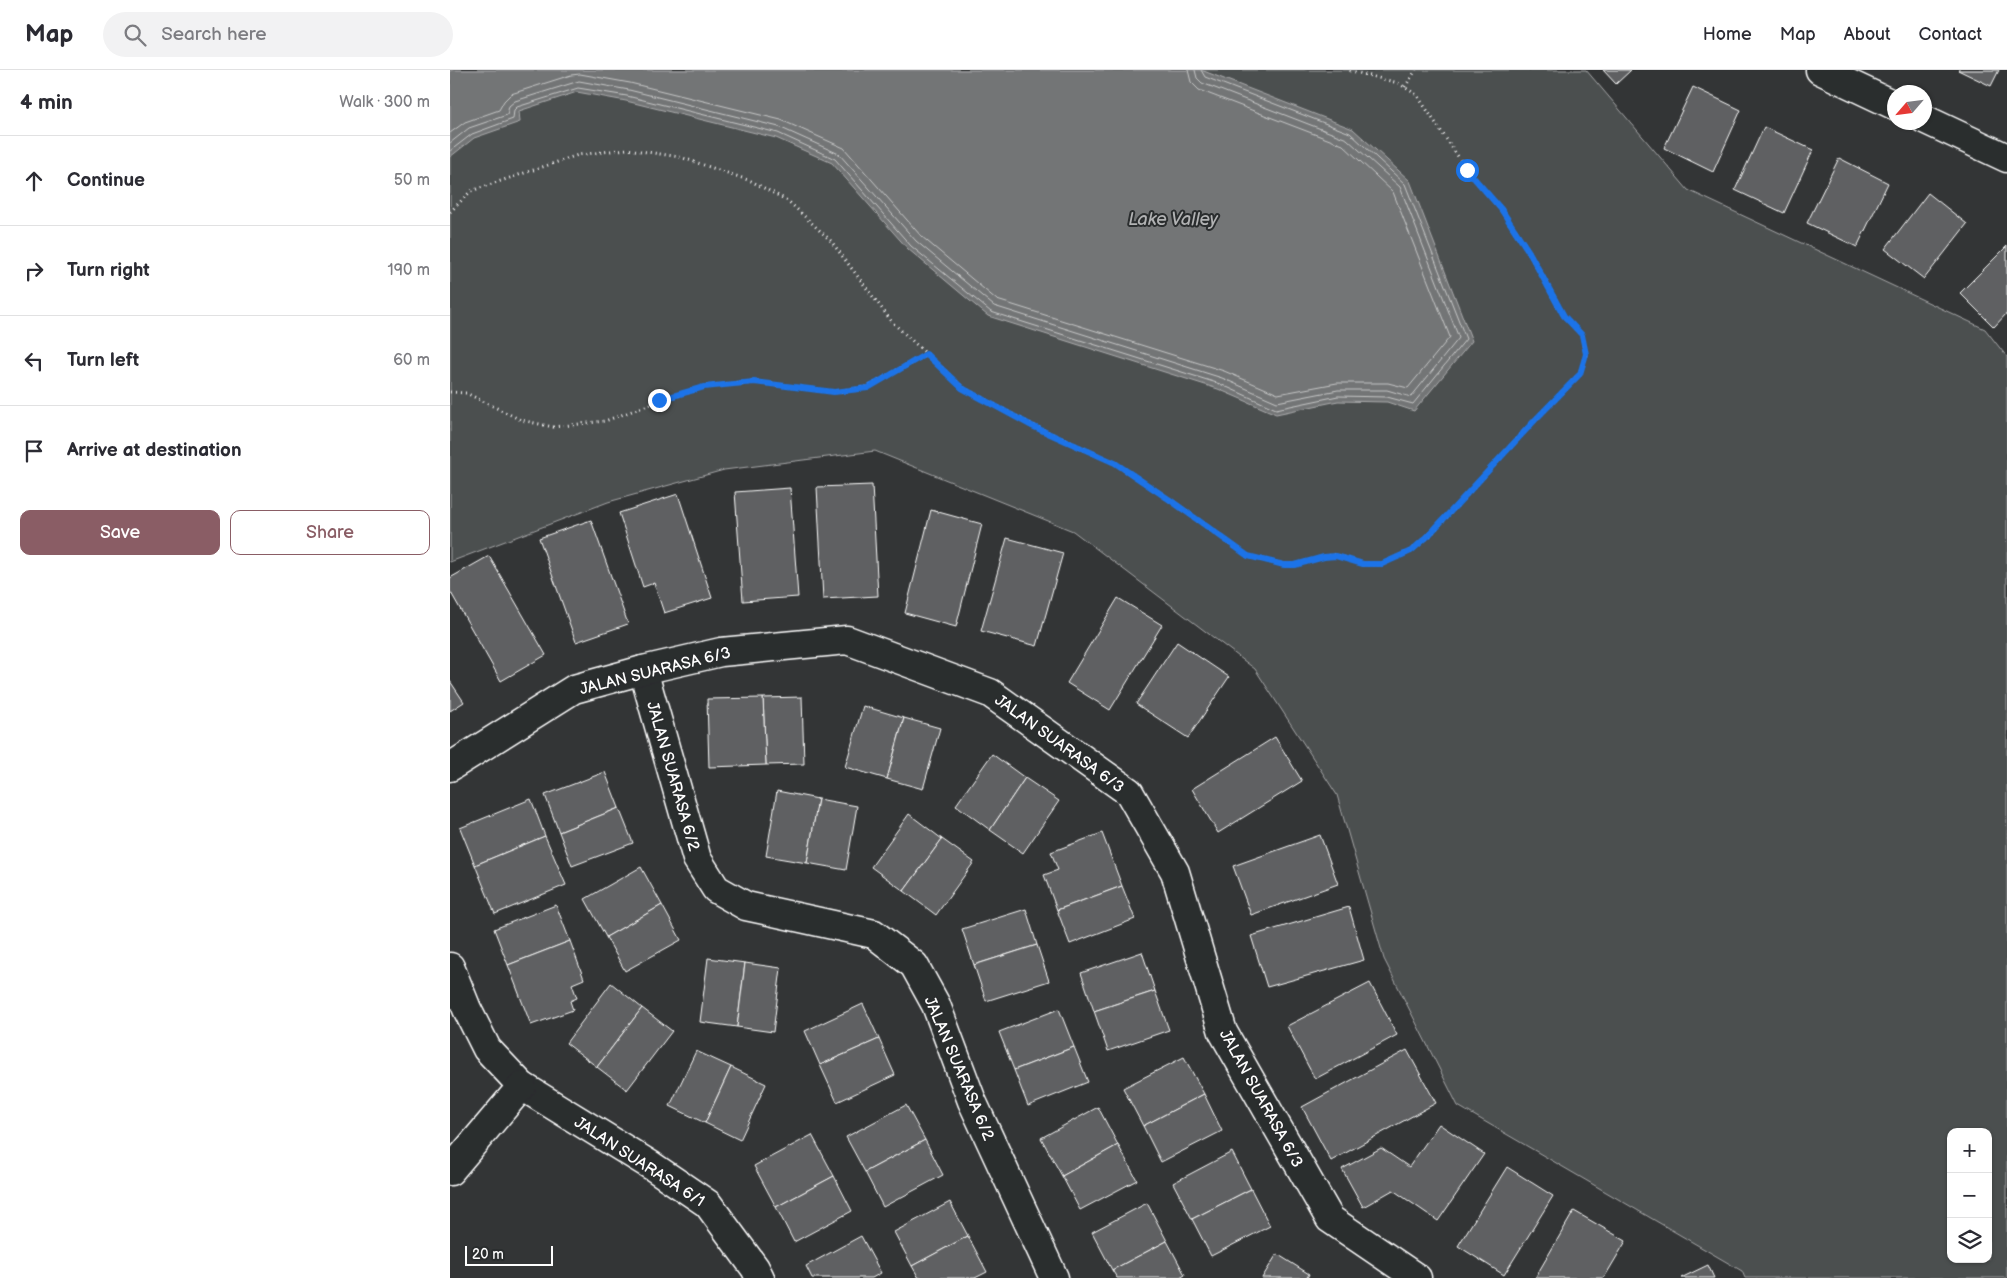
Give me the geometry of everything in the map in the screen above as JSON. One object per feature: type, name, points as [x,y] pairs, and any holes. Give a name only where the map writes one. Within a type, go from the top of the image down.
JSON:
[{"type":"street","points":[[1820,70],[1887,103]]},
{"type":"street","points":[[1932,124],[2007,158]]},
{"type":"street","name":"JALAN SUARASA 6/3","points":[[450,767],[574,689],[643,670],[721,652],[847,640],[990,693],[1129,792],[1175,872],[1223,1032],[1330,1219],[1417,1278]]},
{"type":"street","name":"JALAN SUARASA 6/2","points":[[643,670],[698,859],[716,889],[746,906],[874,934],[914,965],[936,1005],[972,1101],[1054,1278]]},
{"type":"street","name":"JALAN SUARASA 6/1","points":[[450,967],[467,1009],[487,1049],[522,1086],[652,1166],[708,1204],[755,1268],[760,1278]]},
{"type":"street","points":[[450,1171],[522,1086]]},
{"type":"path","points":[[450,212],[471,191],[578,155],[627,150],[680,157],[752,180],[788,201],[831,241],[892,322],[962,388],[1032,426],[1115,463],[1248,556],[1284,565],[1295,565],[1324,557],[1336,556],[1363,564],[1382,564],[1411,551],[1428,536],[1580,374],[1586,354],[1582,335],[1564,316],[1529,252],[1501,209],[1467,170],[1417,95],[1398,83],[1347,70]]},
{"type":"path","points":[[1405,88],[1416,70]]},
{"type":"path","points":[[450,392],[466,393],[521,420],[553,428],[605,421],[659,400],[704,387],[754,382],[834,392],[868,388],[926,354]]},
{"type":"shaded area","points":[[450,70],[1586,70],[1688,190],[1985,329],[2007,357],[2007,1278],[1745,1278],[1742,1271],[1458,1106],[1384,959],[1337,795],[1255,669],[1073,531],[875,451],[724,470],[608,502],[450,562]]},
{"type":"water","name":"Lake Valley","points":[[450,70],[1201,70],[1353,129],[1410,181],[1472,341],[1414,411],[1387,402],[1338,401],[1276,414],[1218,389],[988,316],[908,249],[832,163],[776,138],[626,101],[577,92],[519,111],[520,122],[474,138],[450,157]]},
{"type":"building","points":[[1603,70],[1631,70],[1616,84]]},
{"type":"building","points":[[1958,70],[1999,70],[1991,86]]},
{"type":"building","points":[[1693,87],[1741,110],[1713,172],[1664,148]]},
{"type":"building","points":[[1764,127],[1813,150],[1784,213],[1735,190]]},
{"type":"building","points":[[1839,158],[1888,183],[1857,247],[1807,223]]},
{"type":"building","points":[[1928,193],[1967,224],[1924,279],[1885,249]]},
{"type":"building","points":[[2007,246],[2007,313],[1994,327],[1960,293]]},
{"type":"building","points":[[872,485],[878,596],[823,599],[817,487]]},
{"type":"building","points":[[790,488],[798,597],[743,601],[735,492]]},
{"type":"building","points":[[678,494],[712,598],[664,613],[654,583],[643,587],[619,513]]},
{"type":"building","points":[[931,510],[982,524],[956,627],[905,613]]},
{"type":"building","points":[[591,520],[628,624],[576,642],[539,538]]},
{"type":"building","points":[[1007,538],[1063,553],[1037,646],[981,631]]},
{"type":"building","points":[[489,556],[546,655],[501,681],[450,591],[450,578]]},
{"type":"building","points":[[1118,598],[1162,625],[1110,710],[1067,683]]},
{"type":"building","points":[[1177,642],[1229,677],[1188,738],[1136,704]]},
{"type":"building","points":[[450,681],[464,702],[450,711]]},
{"type":"building","points":[[802,697],[804,764],[766,765],[763,698]]},
{"type":"building","points":[[763,698],[766,765],[709,767],[707,699]]},
{"type":"building","points":[[863,706],[904,718],[887,779],[845,767]]},
{"type":"building","points":[[904,718],[940,728],[923,789],[887,779]]},
{"type":"building","points":[[1275,737],[1302,781],[1218,833],[1192,789]]},
{"type":"building","points":[[992,754],[1025,778],[990,830],[956,805]]},
{"type":"building","points":[[605,772],[619,808],[559,832],[545,795]]},
{"type":"building","points":[[1025,778],[1059,801],[1023,853],[990,830]]},
{"type":"building","points":[[777,791],[818,799],[807,863],[766,856]]},
{"type":"building","points":[[531,799],[545,836],[475,865],[460,828]]},
{"type":"building","points":[[818,799],[857,806],[846,870],[807,863]]},
{"type":"building","points":[[619,808],[633,843],[572,866],[559,832]]},
{"type":"building","points":[[909,814],[942,839],[904,891],[871,867]]},
{"type":"building","points":[[1102,833],[1122,886],[1057,910],[1044,875],[1058,870],[1051,852]]},
{"type":"building","points":[[1320,835],[1338,884],[1251,915],[1233,866]]},
{"type":"building","points":[[545,836],[566,885],[495,914],[475,865]]},
{"type":"building","points":[[942,839],[974,862],[936,915],[904,891]]},
{"type":"building","points":[[641,867],[662,905],[606,937],[585,899]]},
{"type":"building","points":[[1122,886],[1135,919],[1070,944],[1057,910]]},
{"type":"building","points":[[556,905],[570,941],[508,965],[494,929]]},
{"type":"building","points":[[662,905],[681,940],[625,971],[606,937]]},
{"type":"building","points":[[1349,907],[1364,960],[1267,987],[1251,936]]},
{"type":"building","points":[[1026,909],[1037,945],[974,965],[962,929]]},
{"type":"building","points":[[570,941],[584,979],[572,984],[577,998],[570,1001],[573,1010],[531,1025],[508,965]]},
{"type":"building","points":[[1037,945],[1049,981],[986,1001],[974,965]]},
{"type":"building","points":[[1142,952],[1155,991],[1094,1011],[1081,973]]},
{"type":"building","points":[[708,958],[745,963],[737,1027],[700,1022]]},
{"type":"building","points":[[745,963],[781,968],[773,1032],[737,1027]]},
{"type":"building","points":[[611,983],[642,1008],[597,1067],[566,1043]]},
{"type":"building","points":[[1370,983],[1397,1035],[1315,1079],[1287,1026]]},
{"type":"building","points":[[1155,991],[1169,1030],[1108,1051],[1094,1011]]},
{"type":"building","points":[[863,1004],[879,1039],[820,1065],[805,1031]]},
{"type":"building","points":[[642,1008],[672,1031],[627,1090],[597,1067]]},
{"type":"building","points":[[1059,1009],[1074,1047],[1014,1070],[999,1032]]},
{"type":"building","points":[[879,1039],[895,1075],[837,1102],[820,1065]]},
{"type":"building","points":[[1074,1047],[1088,1082],[1028,1106],[1014,1070]]},
{"type":"building","points":[[1407,1050],[1436,1103],[1331,1161],[1302,1107]]},
{"type":"building","points":[[696,1051],[731,1067],[705,1123],[670,1106]]},
{"type":"building","points":[[1184,1057],[1204,1094],[1143,1126],[1123,1088]]},
{"type":"building","points":[[731,1067],[766,1084],[740,1140],[705,1123]]},
{"type":"building","points":[[1204,1094],[1222,1131],[1161,1162],[1143,1126]]},
{"type":"building","points":[[906,1105],[925,1140],[865,1172],[846,1137]]},
{"type":"building","points":[[1098,1107],[1118,1145],[1062,1176],[1041,1138]]},
{"type":"building","points":[[1439,1124],[1484,1154],[1438,1221],[1393,1190],[1363,1207],[1342,1169],[1381,1148],[1409,1167]]},
{"type":"building","points":[[812,1135],[834,1176],[776,1207],[754,1166]]},
{"type":"building","points":[[925,1140],[943,1175],[883,1207],[865,1172]]},
{"type":"building","points":[[1118,1145],[1137,1180],[1080,1210],[1062,1176]]},
{"type":"building","points":[[1232,1152],[1251,1189],[1192,1219],[1173,1183]]},
{"type":"building","points":[[1507,1167],[1553,1196],[1504,1275],[1458,1246]]},
{"type":"building","points":[[834,1176],[852,1211],[794,1242],[776,1207]]},
{"type":"building","points":[[1251,1189],[1270,1226],[1211,1256],[1192,1219]]},
{"type":"building","points":[[950,1202],[968,1236],[912,1266],[894,1232]]},
{"type":"building","points":[[1147,1203],[1167,1241],[1112,1270],[1092,1232]]},
{"type":"building","points":[[1574,1211],[1626,1241],[1604,1278],[1535,1278]]},
{"type":"building","points":[[861,1236],[881,1273],[872,1278],[812,1278],[806,1266]]},
{"type":"building","points":[[968,1236],[987,1272],[975,1278],[919,1278],[912,1266]]},
{"type":"building","points":[[1167,1241],[1185,1275],[1180,1278],[1117,1278],[1112,1270]]},
{"type":"building","points":[[1277,1254],[1309,1274],[1307,1278],[1262,1278]]},
{"type":"building","points":[[1708,1265],[1714,1278],[1681,1278]]},
{"type":"route","points":[[659,400],[704,387],[754,382],[834,392],[868,388],[926,354],[962,388],[1032,426],[1115,463],[1195,517],[1248,556],[1284,565],[1295,565],[1324,557],[1336,556],[1363,564],[1382,564],[1411,551],[1428,536],[1580,374],[1586,354],[1582,335],[1564,316],[1529,252],[1501,209],[1467,170]]}]
